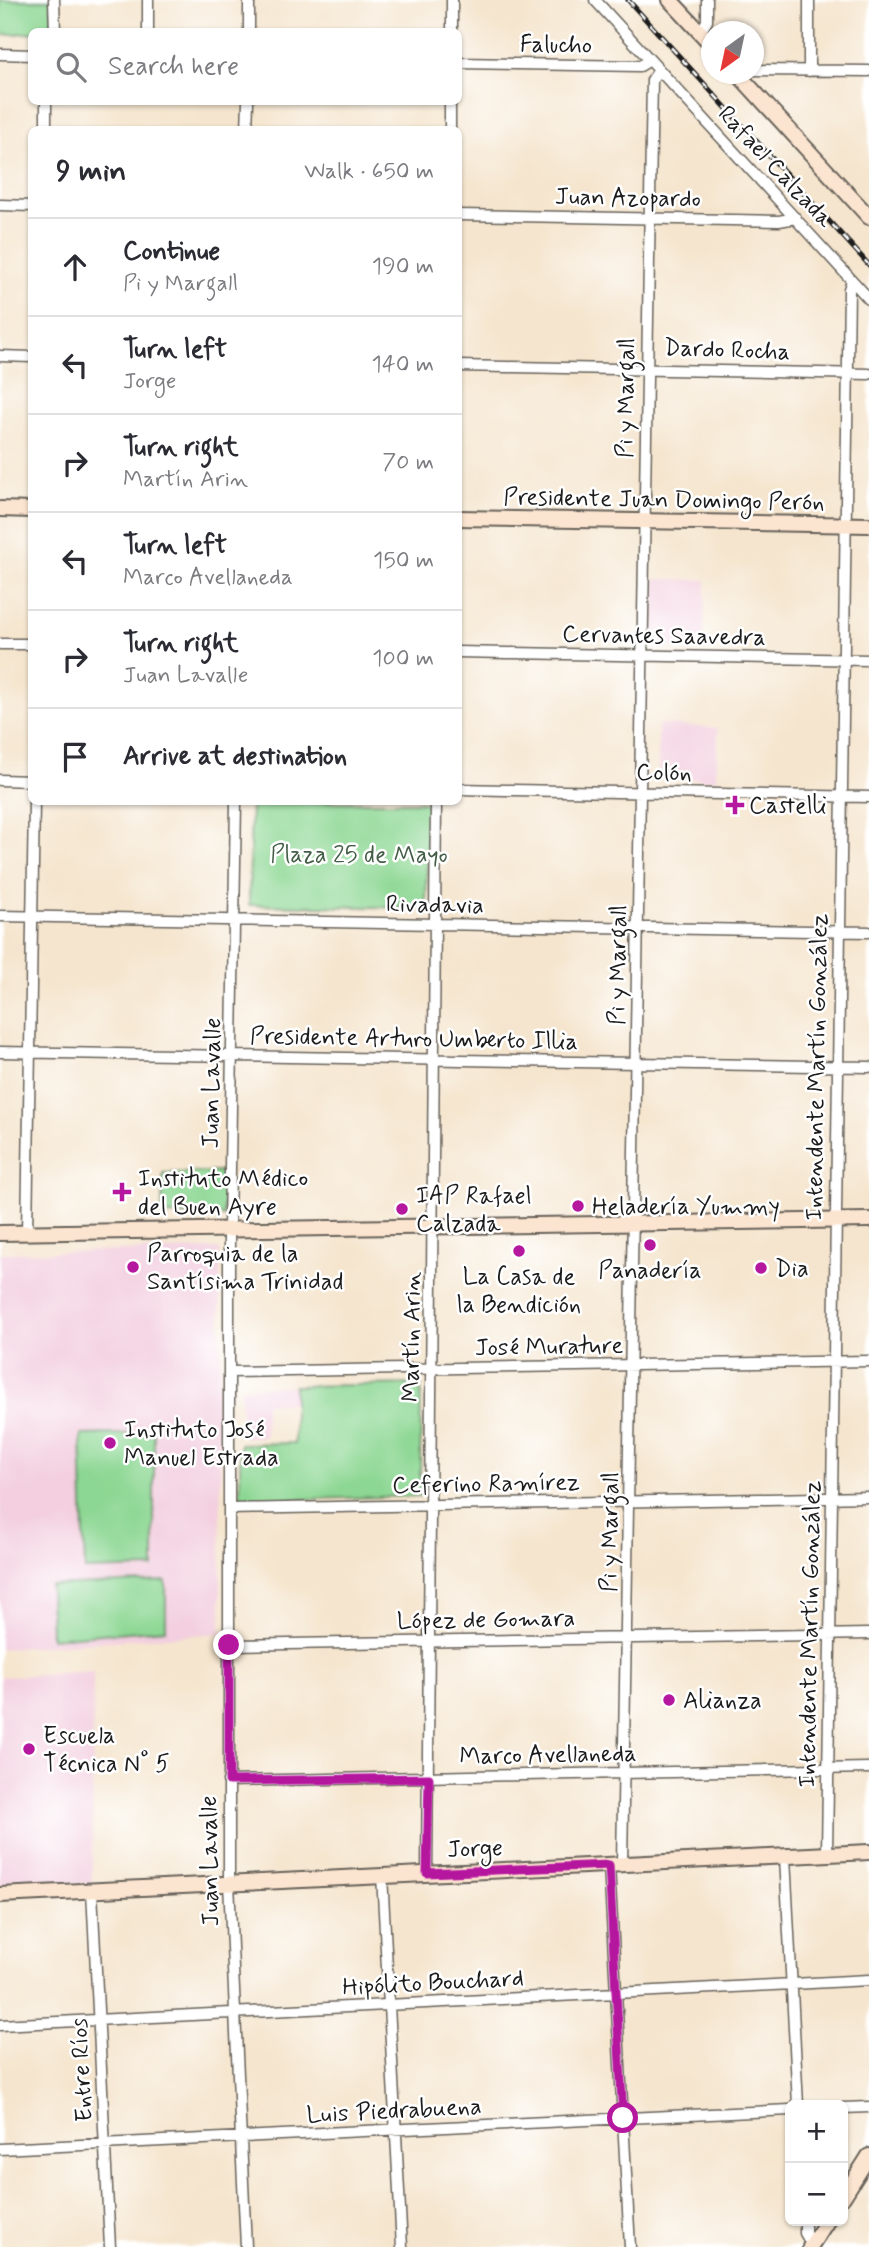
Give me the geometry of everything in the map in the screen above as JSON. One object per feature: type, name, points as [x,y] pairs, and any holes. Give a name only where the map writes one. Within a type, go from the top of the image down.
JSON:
[{"type":"street","points":[[54,0],[55,28]]},
{"type":"street","points":[[148,0],[148,28]]},
{"type":"street","points":[[248,28],[249,0]]},
{"type":"street","points":[[452,0],[452,28]]},
{"type":"street","name":"Rafael Calzada","points":[[595,0],[869,299]]},
{"type":"street","points":[[670,0],[700,33],[706,21],[707,0]]},
{"type":"street","points":[[809,0],[809,71]]},
{"type":"street","points":[[0,54],[28,55]]},
{"type":"street","name":"Falucho","points":[[462,63],[640,66],[650,60]]},
{"type":"street","name":"Pi y Margall","points":[[630,2247],[616,1993],[616,1865],[625,1773],[646,368],[652,80],[659,70]]},
{"type":"street","points":[[764,72],[869,71]]},
{"type":"street","points":[[753,84],[869,217]]},
{"type":"street","points":[[46,105],[46,126]]},
{"type":"street","points":[[247,126],[248,105]]},
{"type":"street","points":[[450,105],[450,126]]},
{"type":"street","points":[[0,205],[28,206]]},
{"type":"street","name":"Juan Azopardo","points":[[462,215],[779,221],[796,218]]},
{"type":"street","name":"Intendente Martín González","points":[[827,1854],[834,1221],[849,289],[852,281]]},
{"type":"street","points":[[0,356],[28,356]]},
{"type":"street","name":"Dardo Rocha","points":[[462,366],[869,374]]},
{"type":"street","points":[[0,509],[28,510]]},
{"type":"street","name":"Presidente Juan Domingo Perón","points":[[462,518],[869,525]]},
{"type":"street","points":[[0,643],[28,644]]},
{"type":"street","name":"Cervantes Saavedra","points":[[462,652],[869,660]]},
{"type":"street","points":[[0,780],[28,780]]},
{"type":"street","name":"Colón","points":[[462,789],[869,797]]},
{"type":"street","points":[[27,1233],[34,805]]},
{"type":"street","name":"Juan Lavalle","points":[[236,805],[229,1229],[229,1883],[246,2247]]},
{"type":"street","name":"Martín Arin","points":[[427,1873],[436,805]]},
{"type":"street","name":"Rivadavia","points":[[0,916],[869,932]]},
{"type":"street","name":"Presidente Arturo Umberto Illia","points":[[0,1052],[869,1067]]},
{"type":"street","points":[[0,1233],[869,1220]]},
{"type":"street","name":"José Murature","points":[[229,1372],[869,1362]]},
{"type":"street","name":"Ceferino Ramírez","points":[[229,1509],[869,1497]]},
{"type":"street","name":"López de Gomara","points":[[229,1645],[869,1634]]},
{"type":"street","name":"Marco Avellaneda","points":[[229,1781],[869,1769]]},
{"type":"street","name":"Jorge","points":[[0,1895],[869,1852]]},
{"type":"street","points":[[785,1857],[798,2100]]},
{"type":"street","points":[[382,1875],[402,2247]]},
{"type":"street","name":"Entre Ríos","points":[[92,1891],[110,2247]]},
{"type":"street","name":"Hipólito Bouchard","points":[[0,2025],[869,1980]]},
{"type":"street","points":[[848,2108],[869,2108]]},
{"type":"street","name":"Luis Piedrabuena","points":[[0,2149],[106,2146],[785,2110]]},
{"type":"street","points":[[848,2189],[869,2156]]},
{"type":"street","points":[[804,2226],[811,2246]]},
{"type":"street","points":[[811,2246],[824,2226]]},
{"type":"shaded area","points":[[654,579],[706,580],[703,646],[654,646]]},
{"type":"shaded area","points":[[658,724],[718,728],[716,780],[658,777]]},
{"type":"shaded area","name":"Instituto José Manuel Estrada","points":[[220,1249],[221,1633],[0,1649],[0,1253]]},
{"type":"shaded area","points":[[294,1386],[294,1403],[265,1403],[265,1437],[241,1437],[241,1387]]},
{"type":"shaded area","points":[[93,1671],[92,1883],[0,1887],[0,1677]]},
{"type":"green space","points":[[0,0],[51,0],[53,28],[28,28],[28,33],[0,35]]},
{"type":"green space","name":"Plaza 25 de Mayo","points":[[251,805],[428,805],[426,908],[249,905]]},
{"type":"green space","points":[[225,1172],[223,1216],[162,1215],[163,1173]]},
{"type":"green space","points":[[421,1384],[420,1496],[240,1501],[240,1444],[294,1443],[294,1386]]},
{"type":"green space","points":[[154,1433],[154,1568],[85,1570],[81,1435]]},
{"type":"green space","points":[[166,1581],[166,1629],[51,1638],[50,1586]]},
{"type":"railway","points":[[628,0],[869,265]]},
{"type":"place","name":"Castelli","points":[[735,805]]},
{"type":"place","name":"Instituto Médico del Buen Ayre","points":[[122,1192]]},
{"type":"place","name":"Heladería Yummy","points":[[578,1206]]},
{"type":"place","name":"IAP Rafael Calzada","points":[[402,1209]]},
{"type":"place","name":"Panadería","points":[[650,1245]]},
{"type":"place","name":"La Casa de la Bendición","points":[[519,1251]]},
{"type":"place","name":"Parroquia de la Santísima Trinidad","points":[[133,1267]]},
{"type":"place","name":"Dia","points":[[761,1268]]},
{"type":"place","name":"Instituto José Manuel Estrada","points":[[110,1443]]},
{"type":"place","name":"Alianza","points":[[669,1700]]},
{"type":"place","name":"Escuela Técnica N° 5","points":[[29,1749]]},
{"type":"route","points":[[229,1645],[229,1781],[429,1778],[427,1873],[609,1865],[623,2118]]}]
